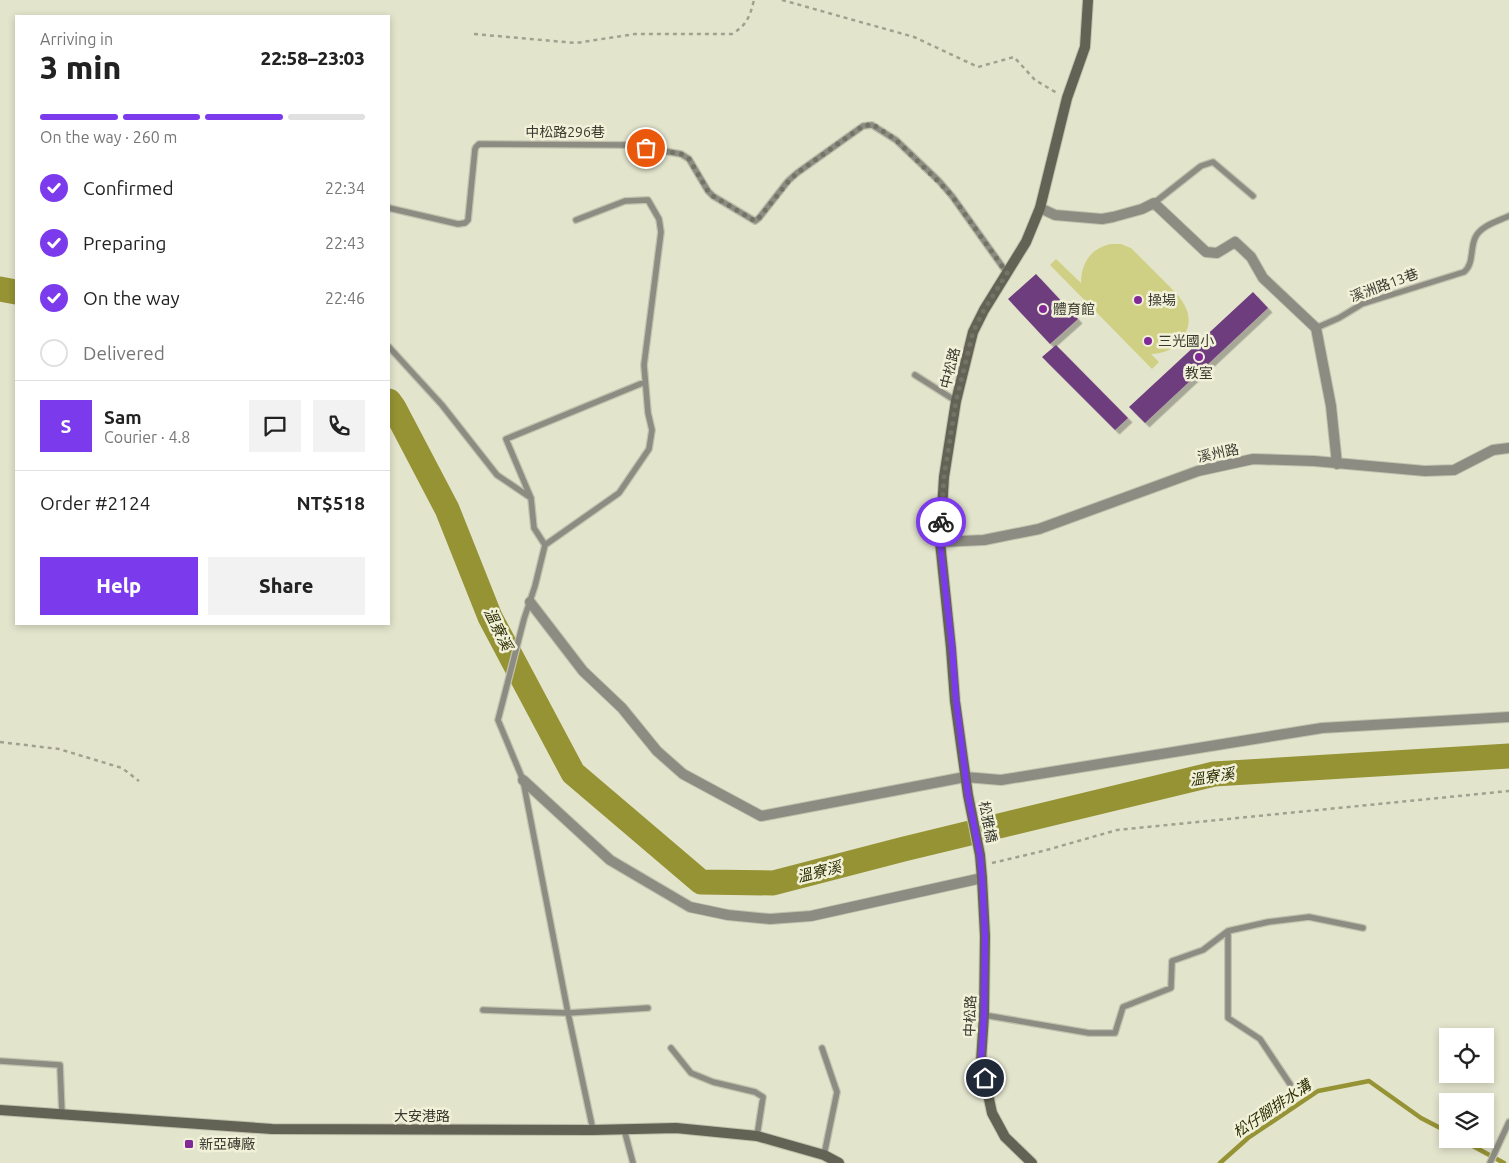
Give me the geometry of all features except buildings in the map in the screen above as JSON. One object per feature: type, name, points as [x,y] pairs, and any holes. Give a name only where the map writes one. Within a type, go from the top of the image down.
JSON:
[{"type":"street","name":"中松路","points":[[968,795],[956,701],[940,542],[944,477],[956,401],[973,332],[984,310],[1026,242],[1040,208],[1067,98],[1085,47],[1088,0]]},
{"type":"street","points":[[1040,208],[1055,215],[1102,219],[1142,209],[1154,203],[1206,252],[1217,253],[1236,242],[1251,257],[1263,278],[1316,328],[1331,406],[1337,464]]},
{"type":"street","name":"溪州路","points":[[940,542],[984,540],[1039,529],[1198,471],[1253,460],[1314,461],[1425,471],[1454,470],[1493,450],[1509,448]]},
{"type":"street","points":[[530,602],[582,671],[622,708],[657,751],[683,774],[761,816],[965,777],[1001,780],[1322,728],[1509,717]]},
{"type":"street","points":[[523,780],[610,860],[690,908],[728,915],[770,919],[811,916],[982,878]]},
{"type":"street","name":"松雅橋","points":[[968,795],[981,860]]},
{"type":"street","name":"中松路","points":[[981,860],[985,936],[984,1015],[981,1061],[992,1113],[1005,1137],[1032,1163]]},
{"type":"street","name":"大安港路","points":[[0,1110],[272,1129],[593,1130],[676,1128],[757,1136],[824,1155],[839,1163]]},
{"type":"lane","name":"中松路296巷","points":[[390,208],[458,224],[465,223],[468,220],[475,149],[479,144],[629,145],[685,156],[689,159],[713,196],[755,221],[797,173],[863,126],[872,124],[896,140],[952,196],[1007,273]]},
{"type":"lane","points":[[1154,203],[1201,166],[1212,162],[1253,196]]},
{"type":"lane","points":[[576,220],[625,201],[648,200],[660,219],[661,232],[644,365],[648,413],[652,430],[649,449],[619,493],[545,545],[498,720],[523,780],[568,1013],[593,1130]]},
{"type":"lane","name":"溪洲路13巷","points":[[1316,328],[1339,318],[1362,304],[1464,272],[1468,268],[1476,237],[1485,227],[1509,216]]},
{"type":"lane","points":[[390,348],[442,405],[497,475],[531,498]]},
{"type":"lane","points":[[915,374],[956,401]]},
{"type":"lane","points":[[545,545],[534,528],[531,498],[506,439],[645,382]]},
{"type":"lane","points":[[984,1015],[1089,1033],[1115,1033],[1123,1007],[1171,988],[1172,961],[1203,950],[1228,932],[1268,922],[1309,917],[1363,928]]},
{"type":"lane","points":[[1228,932],[1228,1018],[1260,1039],[1290,1084]]},
{"type":"lane","points":[[483,1010],[568,1013],[648,1008]]},
{"type":"lane","points":[[671,1048],[691,1073],[713,1082],[755,1092],[763,1097],[757,1136]]},
{"type":"lane","points":[[822,1048],[837,1092],[824,1155]]},
{"type":"lane","points":[[0,1061],[60,1065],[62,1114]]},
{"type":"lane","points":[[1490,1163],[1509,1122]]},
{"type":"lane","points":[[624,1128],[633,1163]]},
{"type":"path","points":[[474,34],[576,43],[635,34],[732,34],[742,28],[751,14],[754,0]]},
{"type":"path","points":[[782,0],[914,37],[978,67],[1014,57],[1035,80],[1067,98]]},
{"type":"path","points":[[0,742],[59,749],[122,768],[140,781]]},
{"type":"path","points":[[981,860],[1043,851],[1117,830],[1509,791]]},
{"type":"shaded area","points":[[1111,244],[1121,244],[1131,248],[1174,291],[1188,313],[1187,331],[1181,340],[1168,350],[1151,354],[1159,362],[1152,369],[1050,265],[1056,259],[1081,283],[1081,276],[1088,258],[1098,249]]},
{"type":"waterway","name":"溫寮溪","points":[[0,289],[15,292]]},
{"type":"waterway","name":"溫寮溪","points":[[390,402],[447,509],[490,617],[573,773],[701,882],[773,883],[904,849],[1214,774],[1509,756]]},
{"type":"waterway","name":"松仔腳排水溝","points":[[1220,1163],[1248,1138],[1318,1091],[1369,1081],[1421,1118],[1439,1127]]},
{"type":"waterway","name":"松仔腳排水溝","points":[[1476,1148],[1504,1163]]},
{"type":"way so far","points":[[646,148],[685,156],[689,159],[713,196],[755,221],[797,173],[863,126],[872,124],[896,140],[952,196],[1007,273],[973,332],[956,401],[944,477],[941,522]]},
{"type":"place","name":"操場","points":[[1138,300]]},
{"type":"place","name":"體育館","points":[[1043,309]]},
{"type":"place","name":"三光國小","points":[[1148,341]]},
{"type":"place","name":"教室","points":[[1199,357]]},
{"type":"place","name":"新亞磚廠","points":[[189,1144]]},
{"type":"route","points":[[941,522],[940,542],[956,701],[968,795],[980,855],[982,878],[985,936],[984,1015],[981,1061],[985,1078]]}]
